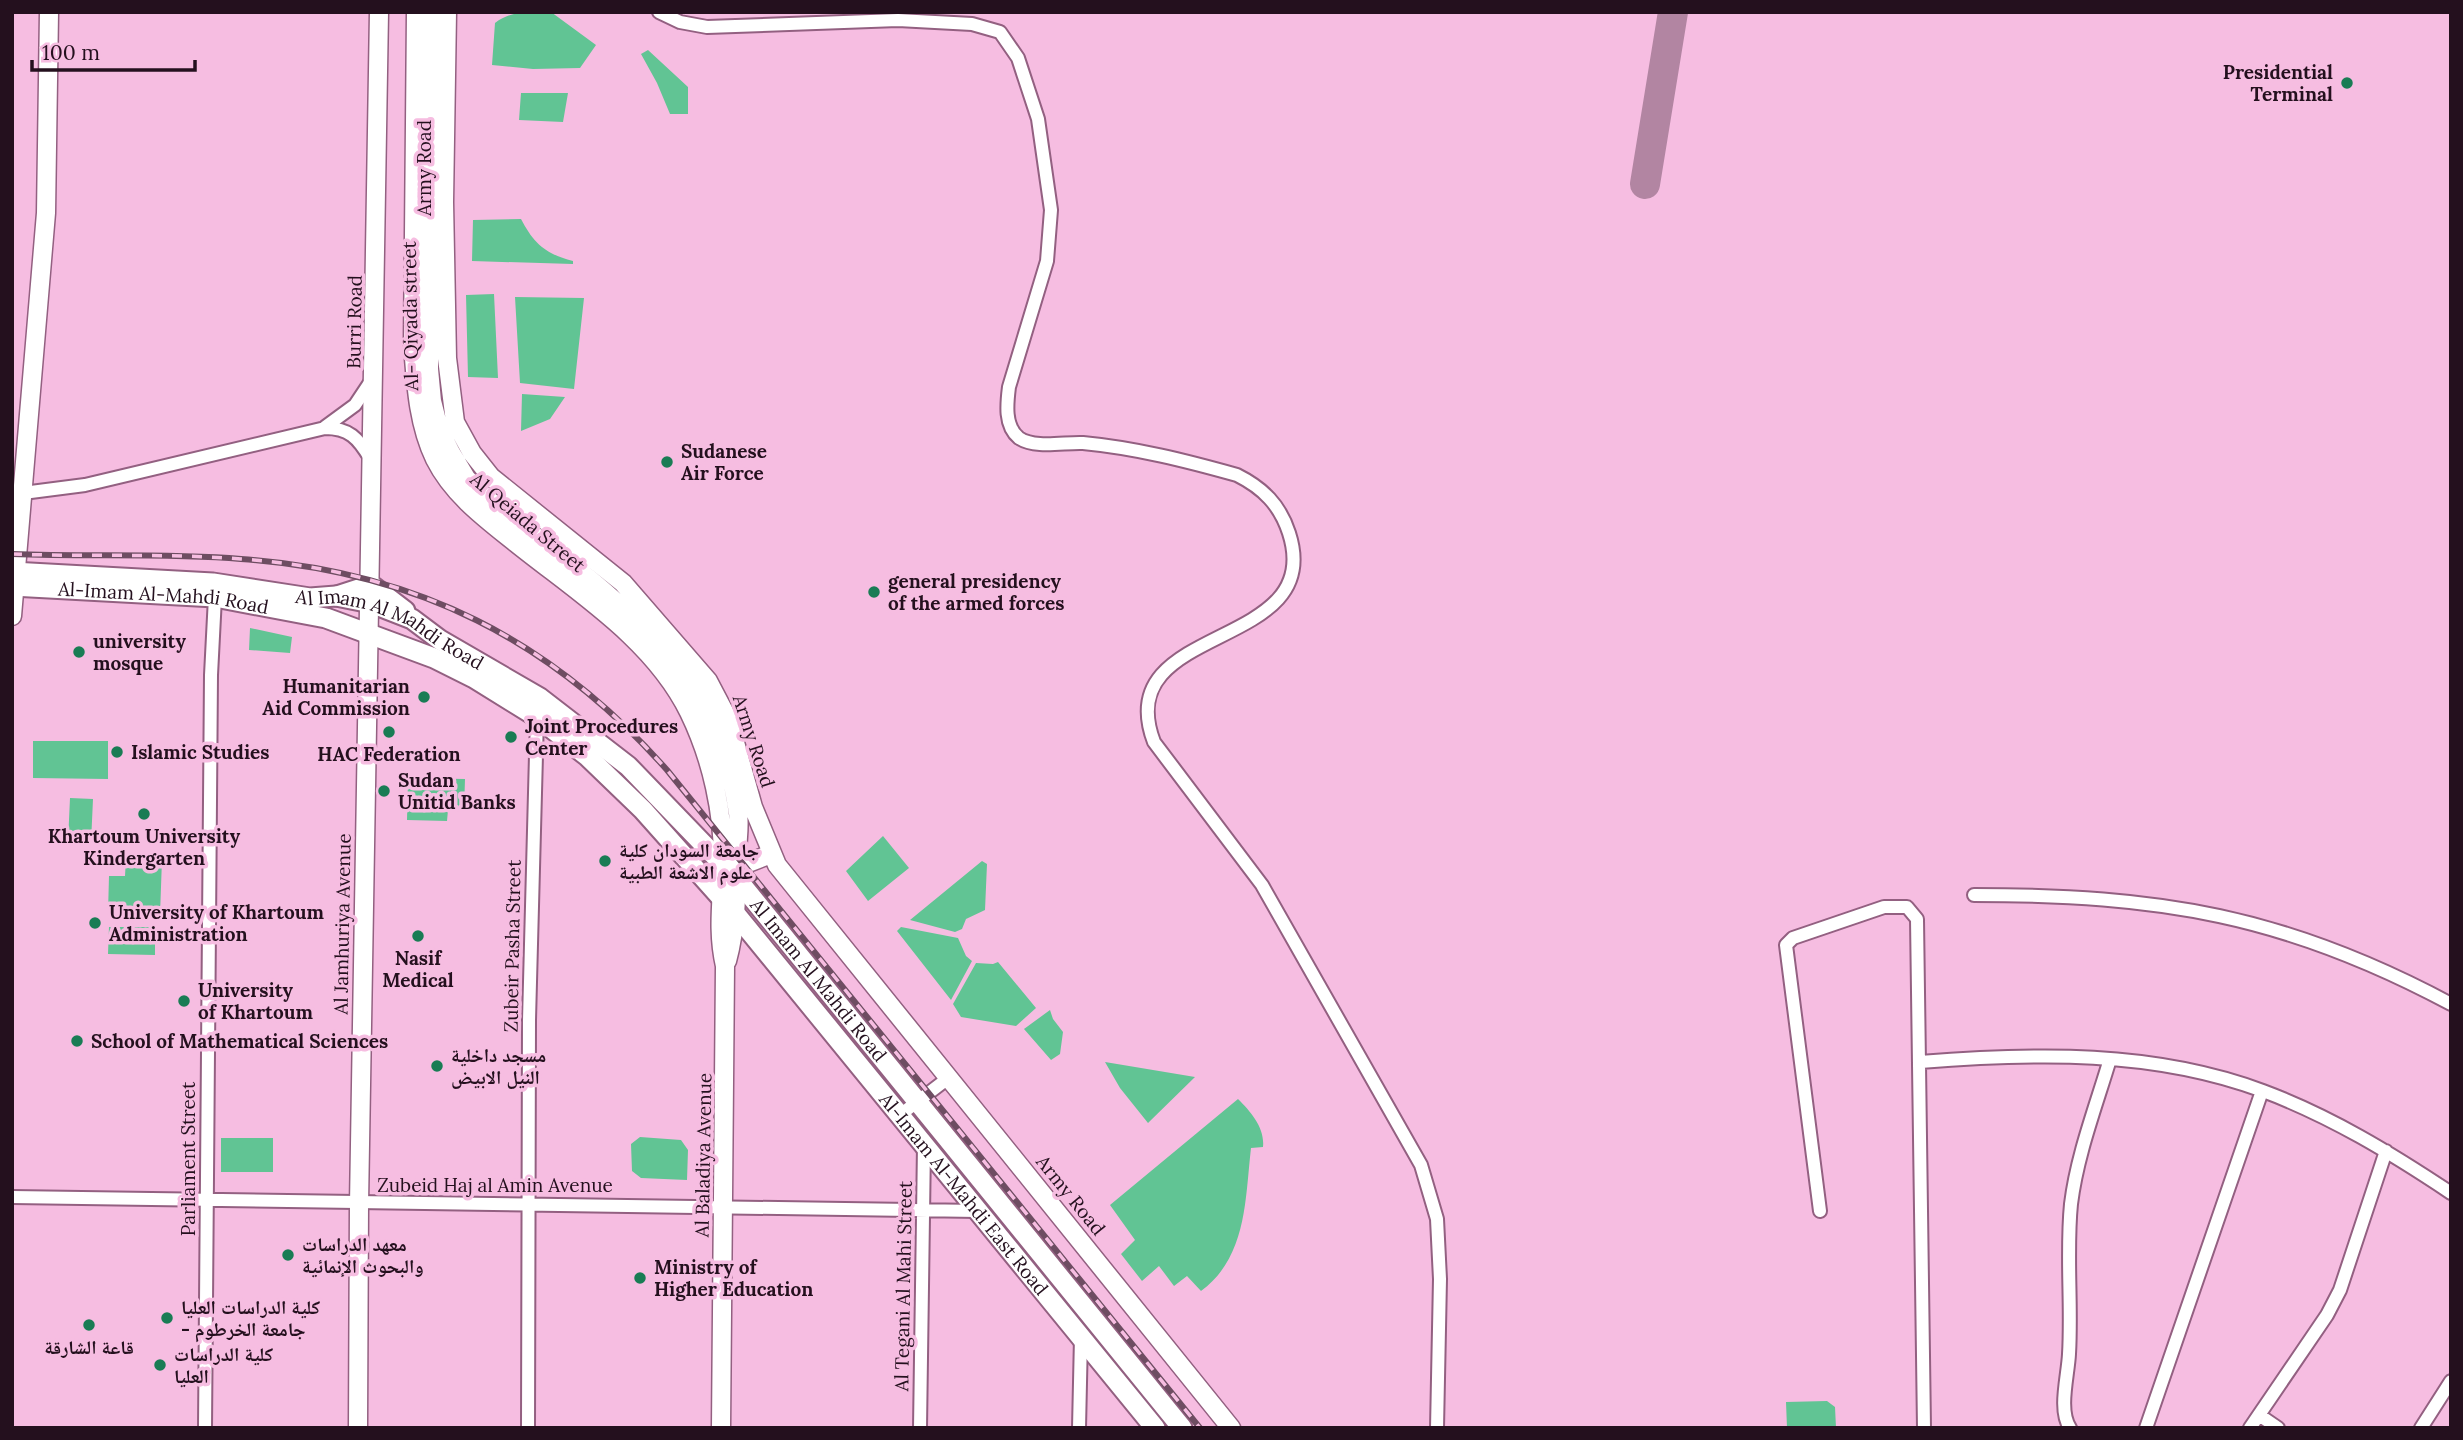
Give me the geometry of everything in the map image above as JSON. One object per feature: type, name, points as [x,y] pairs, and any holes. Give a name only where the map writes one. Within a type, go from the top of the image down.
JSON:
[{"type":"main road","points":[[12,616],[46,213],[49,12]]},
{"type":"main road","name":"Burri Road","points":[[367,632],[371,594],[379,12]]},
{"type":"main road","name":"Al Qeiada Street","points":[[416,12],[429,155],[413,345],[416,396],[436,460],[451,484],[476,511],[616,622],[667,680],[689,711],[704,748],[732,871],[719,896],[718,938],[725,966]]},
{"type":"main road","points":[[429,155],[432,12]]},
{"type":"main road","name":"Army Road","points":[[447,12],[429,155],[455,422],[472,453],[491,477],[623,583],[708,681],[729,721],[753,807],[771,855],[799,896],[1231,1428]]},
{"type":"main road","name":"Al Imam Al Mahdi Road","points":[[14,579],[214,583],[310,598],[371,594],[440,640],[530,692],[593,738],[661,798],[732,871],[1182,1428]]},
{"type":"main road","name":"Al-Imam Al-Mahdi Road","points":[[14,579],[215,597],[326,618],[367,632],[474,678],[537,717],[587,756],[643,810],[719,896]]},
{"type":"main road","name":"Al Jamhuriya Avenue","points":[[358,1428],[367,632]]},
{"type":"main road","points":[[725,966],[734,912],[732,871],[771,855]]},
{"type":"main road","name":"Al-Imam Al-Mahdi East Road","points":[[719,896],[1155,1428]]},
{"type":"main road","name":"Al Baladiya Avenue","points":[[721,1428],[725,966]]},
{"type":"street","points":[[659,12],[680,22],[707,27],[898,20],[972,24],[1000,32],[1018,58],[1038,119],[1051,209],[1047,261],[1009,387],[1007,408],[1011,428],[1019,438],[1031,442],[1103,445],[1237,475],[1258,485],[1281,515],[1294,551],[1294,571],[1288,590],[1254,618],[1163,670],[1152,686],[1146,706],[1147,724],[1154,742],[1262,885],[1421,1165],[1437,1219],[1440,1279],[1437,1428]]},
{"type":"street","points":[[325,428],[355,405],[374,377]]},
{"type":"street","points":[[23,493],[85,485],[325,428],[341,429],[358,437],[372,461]]},
{"type":"street","name":"Parliament Street","points":[[205,1428],[211,675],[215,597]]},
{"type":"street","name":"Zubeir Pasha Street","points":[[528,1428],[529,1020],[537,717]]},
{"type":"street","points":[[1974,895],[2099,897],[2214,913],[2307,938],[2402,979],[2451,1004]]},
{"type":"street","points":[[1820,1211],[1786,945],[1793,938],[1884,907],[1907,907],[1914,911],[1917,919],[1924,1428]]},
{"type":"street","points":[[1920,1062],[2007,1055],[2110,1059],[2157,1064],[2262,1090],[2343,1127],[2451,1193]]},
{"type":"street","points":[[2070,1428],[2065,1415],[2070,1352],[2067,1266],[2071,1203],[2077,1169],[2110,1059]]},
{"type":"street","points":[[901,1115],[947,1079]]},
{"type":"street","points":[[2146,1428],[2262,1090]]},
{"type":"street","name":"Al Tegani Al Mahi Street","points":[[920,1428],[924,1144]]},
{"type":"street","points":[[2250,1428],[2327,1315],[2340,1290],[2386,1151]]},
{"type":"street","name":"Zubeid Haj al Amin Avenue","points":[[12,1197],[359,1204],[529,1203],[978,1210]]},
{"type":"street","points":[[1079,1428],[1081,1336]]},
{"type":"street","points":[[2421,1428],[2451,1381]]},
{"type":"street","points":[[2259,1415],[2278,1428]]},
{"type":"green space","points":[[551,12],[596,45],[580,68],[533,69],[492,65],[495,23],[515,14]]},
{"type":"green space","points":[[648,50],[688,87],[688,114],[670,114],[641,54]]},
{"type":"green space","points":[[521,93],[568,93],[563,122],[519,120]]},
{"type":"green space","points":[[521,219],[542,247],[573,261],[573,264],[472,261],[473,220]]},
{"type":"green space","points":[[494,294],[498,378],[468,377],[466,295]]},
{"type":"green space","points":[[515,297],[584,298],[574,389],[520,383]]},
{"type":"green space","points":[[522,394],[565,397],[550,419],[521,431]]},
{"type":"green space","points":[[250,628],[292,637],[290,653],[249,650]]},
{"type":"green space","points":[[33,741],[108,741],[108,779],[33,778]]},
{"type":"green space","points":[[408,778],[465,779],[464,810],[448,810],[447,821],[407,820]]},
{"type":"green space","points":[[70,798],[93,799],[91,843],[68,842]]},
{"type":"green space","points":[[883,836],[909,868],[868,901],[846,871]]},
{"type":"green space","points":[[126,858],[162,859],[160,915],[108,913],[109,876],[125,876]]},
{"type":"green space","points":[[982,861],[987,864],[985,910],[966,919],[962,929],[955,932],[910,920]]},
{"type":"green space","points":[[109,927],[155,927],[155,955],[108,954]]},
{"type":"green space","points":[[901,927],[958,938],[966,956],[972,961],[951,1000],[897,931]]},
{"type":"green space","points":[[998,962],[1036,1008],[1016,1026],[961,1017],[953,1004],[976,963]]},
{"type":"green space","points":[[1050,1010],[1063,1032],[1060,1054],[1051,1060],[1024,1029]]},
{"type":"green space","points":[[1105,1062],[1195,1077],[1148,1123],[1120,1088]]},
{"type":"green space","points":[[1238,1099],[1259,1127],[1263,1147],[1251,1148],[1241,1226],[1227,1262],[1201,1291],[1187,1276],[1174,1286],[1159,1266],[1142,1281],[1121,1254],[1135,1240],[1110,1205]]},
{"type":"green space","points":[[640,1137],[681,1140],[688,1150],[687,1180],[641,1178],[632,1171],[631,1144]]},
{"type":"green space","points":[[221,1138],[273,1138],[273,1172],[221,1172]]},
{"type":"green space","points":[[1827,1401],[1835,1407],[1836,1428],[1787,1428],[1786,1402]]},
{"type":"taxiway","points":[[1645,184],[1673,12]]},
{"type":"railway","points":[[12,554],[241,559],[305,566],[365,579],[422,597],[477,620],[528,649],[577,684],[623,724],[667,770],[1200,1428]]},
{"type":"place","name":"Presidential Terminal","points":[[2347,83]]},
{"type":"place","name":"Sudanese Air Force","points":[[667,462]]},
{"type":"place","name":"general presidency of the armed forces","points":[[874,592]]},
{"type":"place","name":"university mosque","points":[[79,652]]},
{"type":"place","name":"Humanitarian Aid Commission","points":[[424,697]]},
{"type":"place","name":"HAC Federation","points":[[389,732]]},
{"type":"place","name":"Joint Procedures Center","points":[[511,737]]},
{"type":"place","name":"Islamic Studies","points":[[117,752]]},
{"type":"place","name":"Sudan Unitid Banks","points":[[384,791]]},
{"type":"place","name":"Khartoum University Kindergarten","points":[[144,814]]},
{"type":"place","name":"جامعة السودان كلية علوم الاشعة الطبية","points":[[605,861]]},
{"type":"place","name":"University of Khartoum Administration","points":[[95,923]]},
{"type":"place","name":"Nasif Medical","points":[[418,936]]},
{"type":"place","name":"University of Khartoum","points":[[184,1001]]},
{"type":"place","name":"School of Mathematical Sciences","points":[[77,1041]]},
{"type":"place","name":"مسجد داخلية النيل الابيض","points":[[437,1066]]},
{"type":"place","name":"معهد الدراسات والبحوث الإنمائية","points":[[288,1255]]},
{"type":"place","name":"Ministry of Higher Education","points":[[640,1278]]},
{"type":"place","name":"كلية الدراسات العليا - جامعة الخرطوم","points":[[167,1318]]},
{"type":"place","name":"قاعة الشارقة","points":[[89,1325]]},
{"type":"place","name":"كلية الدراسات العليا","points":[[160,1365]]}]
